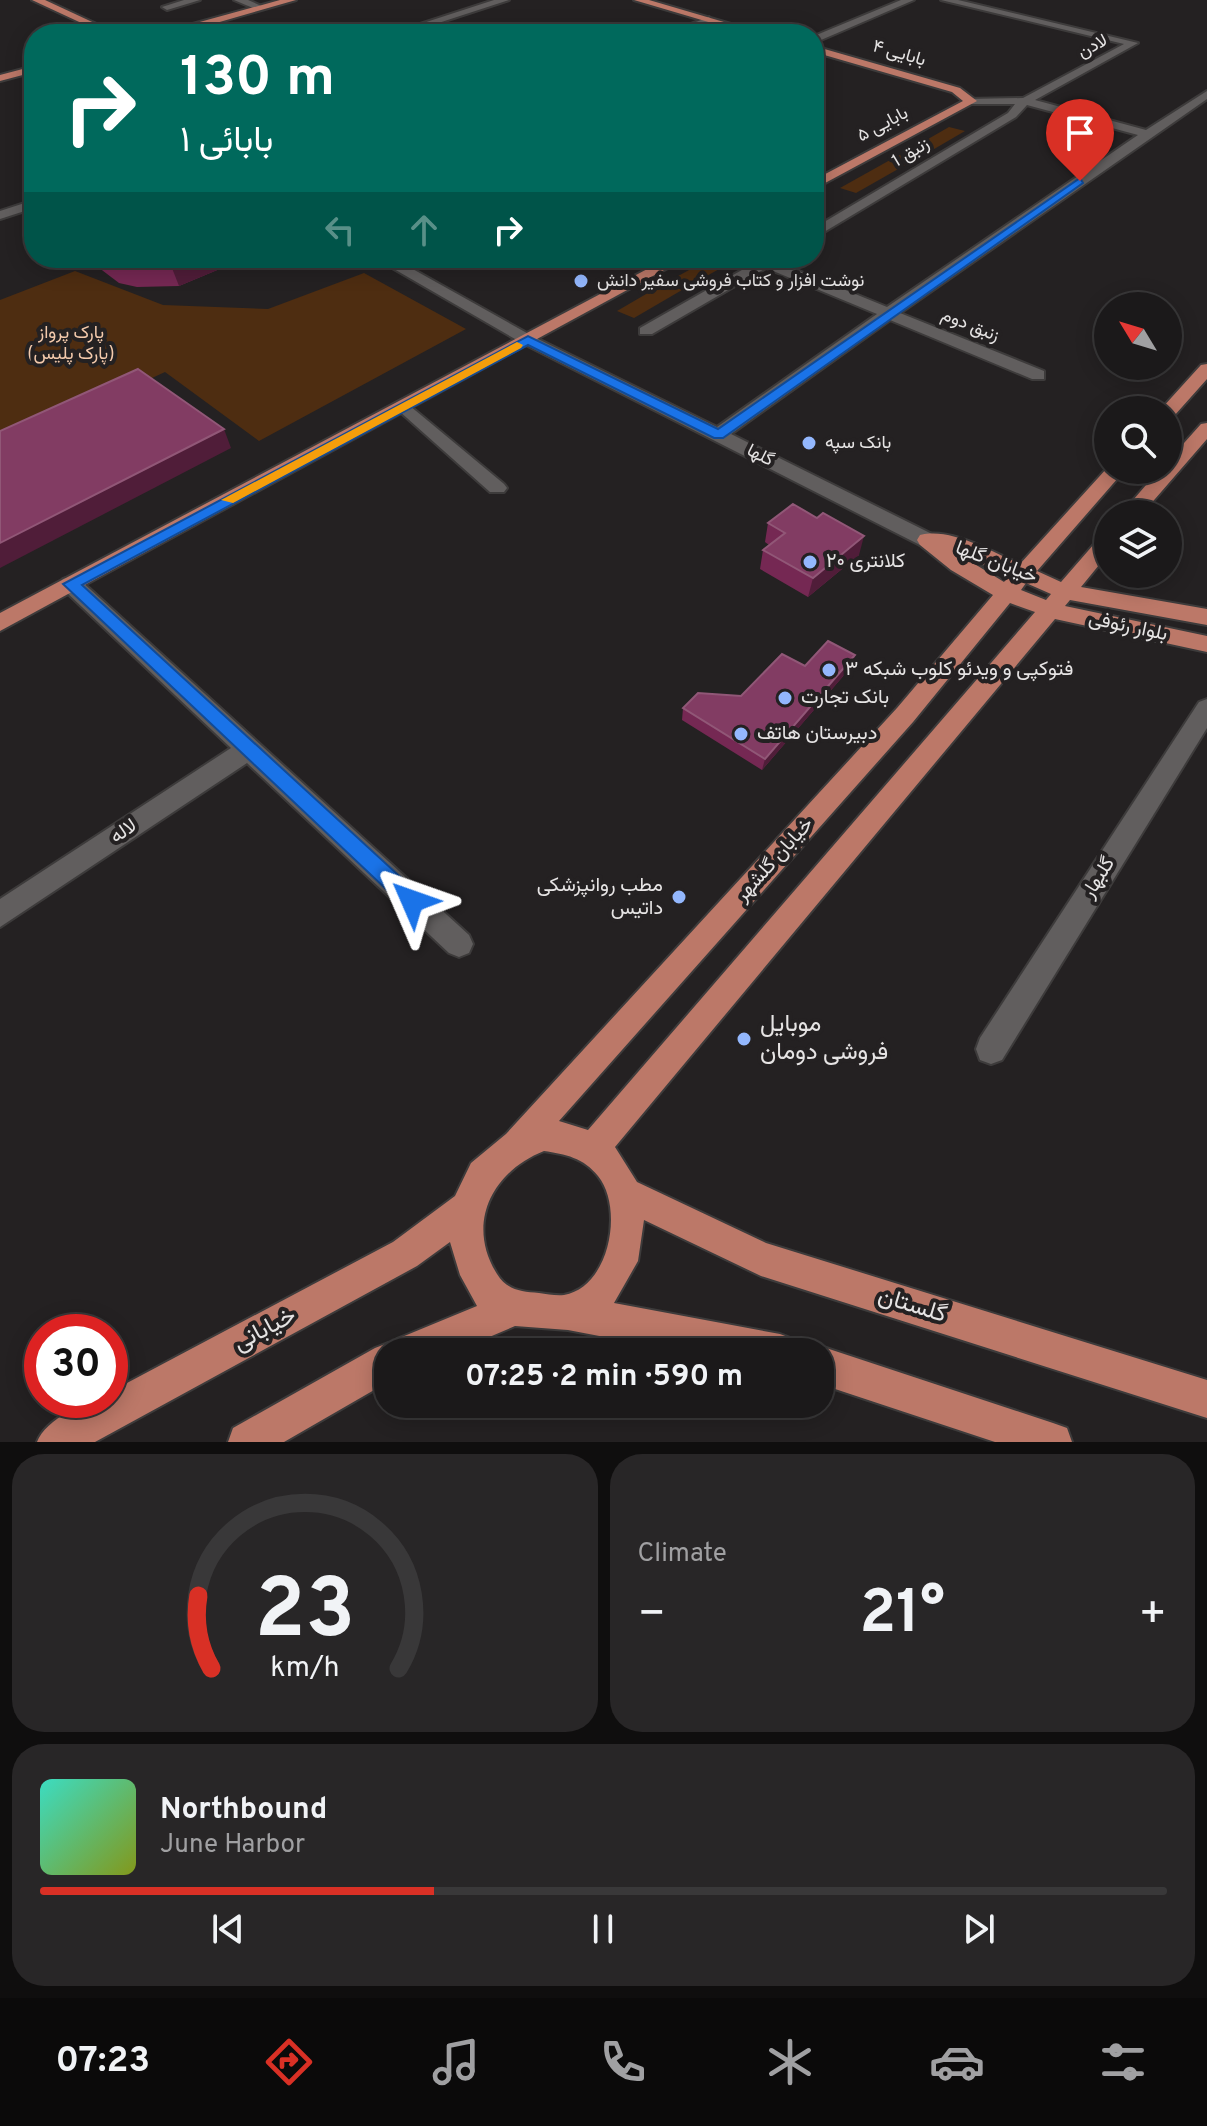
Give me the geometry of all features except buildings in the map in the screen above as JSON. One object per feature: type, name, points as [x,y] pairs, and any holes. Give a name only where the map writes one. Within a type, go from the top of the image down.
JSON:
[{"type":"main road","points":[[37,0],[91,24]]},
{"type":"main road","points":[[57,0],[110,24]]},
{"type":"main road","points":[[203,24],[291,0]]},
{"type":"main road","points":[[639,0],[724,24]]},
{"type":"main road","name":"بابایی ۴","points":[[824,52],[956,90],[971,101]]},
{"type":"main road","points":[[0,78],[24,72]]},
{"type":"main road","name":"۵ بابایی","points":[[824,180],[971,101]]},
{"type":"main road","points":[[0,623],[661,268]]},
{"type":"main road","points":[[1182,397],[1207,369]]},
{"type":"main road","points":[[1143,500],[1207,428]]},
{"type":"main road","name":"خیابان گلشهر","points":[[519,1142],[905,715],[1024,572],[1103,484]]},
{"type":"main road","name":"خیابان گلها","points":[[927,540],[963,547],[1024,572],[1056,601]]},
{"type":"main road","name":"خیابان گلها","points":[[927,540],[948,559],[1005,595],[1056,601]]},
{"type":"main road","points":[[593,1149],[1094,557]]},
{"type":"main road","name":"بلوار رئوفی","points":[[1056,601],[1207,617]]},
{"type":"main road","name":"بلوار رئوفی","points":[[1056,601],[1207,644]]},
{"type":"main road","points":[[512,1309],[488,1291],[473,1267],[466,1237],[468,1207],[479,1179],[496,1157],[519,1142],[544,1135],[569,1138],[593,1149],[612,1168],[624,1193],[629,1221],[625,1250],[613,1277],[593,1299],[568,1312]]},
{"type":"main road","name":"گلستان","points":[[624,1193],[761,1259],[1207,1399]]},
{"type":"main road","name":"خیابانی","points":[[56,1442],[405,1254],[468,1207]]},
{"type":"main road","points":[[443,1338],[512,1309],[568,1312],[706,1338]]},
{"type":"main road","points":[[247,1442],[374,1369]]},
{"type":"main road","points":[[834,1370],[1053,1442]]},
{"type":"street","points":[[167,7],[195,0]]},
{"type":"street","points":[[239,0],[261,8]]},
{"type":"street","points":[[426,24],[504,0]]},
{"type":"street","points":[[824,36],[909,0]]},
{"type":"street","name":"لادن","points":[[946,0],[1133,43],[1025,101]]},
{"type":"street","points":[[698,24],[709,20]]},
{"type":"street","points":[[718,435],[1207,94]]},
{"type":"street","points":[[971,101],[1025,101],[1148,134]]},
{"type":"street","name":"زنبق 1","points":[[824,228],[1012,115],[1025,101]]},
{"type":"street","points":[[0,215],[24,207]]},
{"type":"street","name":"گلها","points":[[400,268],[528,340],[927,540]]},
{"type":"street","points":[[646,331],[756,268]]},
{"type":"street","name":"زنبق دوم","points":[[787,268],[888,315],[1038,375]]},
{"type":"street","points":[[404,406],[497,488]]},
{"type":"street","points":[[71,584],[459,944]]},
{"type":"street","name":"گلبهار","points":[[991,1049],[1207,708]]},
{"type":"street","name":"لاله","points":[[0,914],[249,749]]},
{"type":"green space","points":[[949,127],[965,131],[917,159],[902,154]]},
{"type":"green space","points":[[899,155],[914,160],[856,193],[840,188]]},
{"type":"green space","points":[[693,268],[721,268],[685,288],[669,281]]},
{"type":"green space","name":"پارک پرواز (پارک پلیس)","points":[[75,271],[163,305],[268,309],[364,273],[466,329],[259,441],[165,372],[0,448],[0,300]]},
{"type":"green space","points":[[665,283],[682,290],[634,318],[617,311]]},
{"type":"slow traffic","points":[[228,500],[517,345]]},
{"type":"place","name":"نوشت افزار و کتاب فروشی سفیر دانش","points":[[581,281]]},
{"type":"place","name":"بانک سپه","points":[[809,443]]},
{"type":"place","name":"کلانتری ۲۰","points":[[810,562]]},
{"type":"place","name":"فتوکپی و ویدئو کلوب شبکه ۳","points":[[829,670]]},
{"type":"place","name":"بانک تجارت","points":[[785,698]]},
{"type":"place","name":"دبیرستان هاتف","points":[[741,734]]},
{"type":"place","name":"مطب روانپزشکی داتیس","points":[[679,897]]},
{"type":"place","name":"موبایل فروشی دومان","points":[[744,1039]]},
{"type":"route","points":[[412,901],[71,584],[528,340],[718,435],[1080,181]]}]
